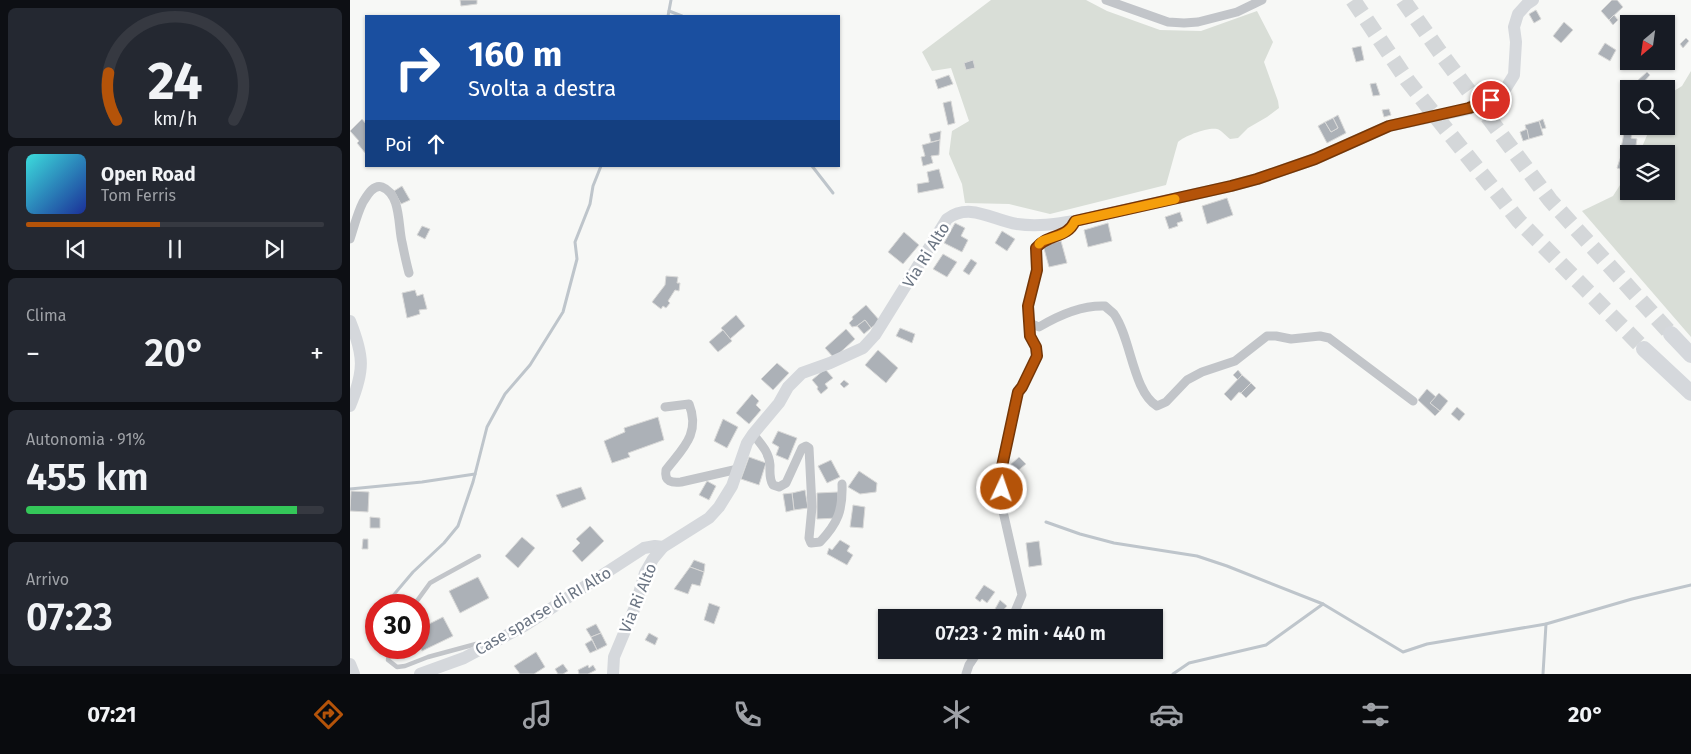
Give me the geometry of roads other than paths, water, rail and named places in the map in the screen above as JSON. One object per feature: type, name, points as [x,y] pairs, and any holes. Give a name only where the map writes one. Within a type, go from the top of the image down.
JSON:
[{"type":"highway","points":[[1671,334],[1691,356]]},
{"type":"highway","points":[[1644,349],[1691,393]]},
{"type":"street","points":[[1106,0],[1168,22],[1184,23],[1198,22],[1237,12],[1262,0]]},
{"type":"street","name":"Via Ri Alto","points":[[613,674],[614,657],[635,606],[645,573],[653,559],[664,547],[709,518],[718,507],[732,486],[753,434],[779,403],[788,387],[802,373],[830,364],[863,348],[875,335],[947,219],[955,213],[963,211],[1016,224],[1053,225],[1075,221],[1257,179],[1315,159],[1389,126],[1469,108],[1491,100],[1504,91],[1514,75],[1516,42],[1514,27],[1518,14],[1527,4],[1534,0]]},
{"type":"street","points":[[350,239],[364,202],[374,188],[378,186],[384,188],[392,193],[396,205],[401,241],[409,272]]},
{"type":"street","points":[[1016,609],[1022,595],[1002,507],[1001,471],[1018,392],[1037,356],[1036,347],[1030,336],[1028,306],[1037,270],[1036,248],[1042,241],[1072,228],[1075,221]]},
{"type":"street","points":[[1030,324],[1040,327],[1059,315],[1094,306],[1105,306],[1114,314],[1128,346],[1141,386],[1149,401],[1157,406],[1166,402],[1187,380],[1202,372],[1235,361],[1267,336],[1291,339],[1320,336],[1329,338],[1413,401]]},
{"type":"street","points":[[350,321],[362,356],[362,368],[350,406]]},
{"type":"street","points":[[665,408],[689,404],[694,422],[692,433],[685,447],[666,470],[668,481],[673,483],[681,482],[738,470]]},
{"type":"street","points":[[753,434],[765,448],[770,462],[770,481],[772,485],[779,487],[786,483],[802,448],[806,446],[809,448],[812,507],[809,538],[811,543],[820,542],[836,523],[840,512],[842,484]]},
{"type":"street","name":"Case sparse di RI Alto","points":[[420,674],[464,658],[524,626],[644,548],[664,547]]},
{"type":"street","points":[[966,674],[973,659]]},
{"type":"street","points":[[350,664],[354,674]]},
{"type":"lane","points":[[422,594],[436,579],[479,556]]},
{"type":"lane","points":[[430,656],[476,644],[481,650]]},
{"type":"lane","points":[[388,659],[397,667],[423,659]]},
{"type":"waterway","points":[[668,15],[671,0]]},
{"type":"waterway","points":[[669,11],[679,15]]},
{"type":"waterway","points":[[394,594],[458,526],[473,482],[487,427],[505,394],[530,365],[563,312],[577,259],[575,242],[590,204],[593,186],[601,167]]},
{"type":"waterway","points":[[813,167],[833,193]]},
{"type":"waterway","points":[[350,489],[422,482],[475,474]]},
{"type":"waterway","points":[[1046,522],[1114,543],[1197,556],[1323,604]]},
{"type":"waterway","points":[[1173,674],[1189,663],[1266,645],[1323,604],[1403,652],[1427,644],[1546,624],[1632,599],[1691,585]]},
{"type":"waterway","points":[[1543,674],[1546,624]]},
{"type":"tunnel","points":[[1353,0],[1407,80],[1519,221],[1644,349]]},
{"type":"tunnel","points":[[1403,0],[1550,200],[1671,334]]}]
